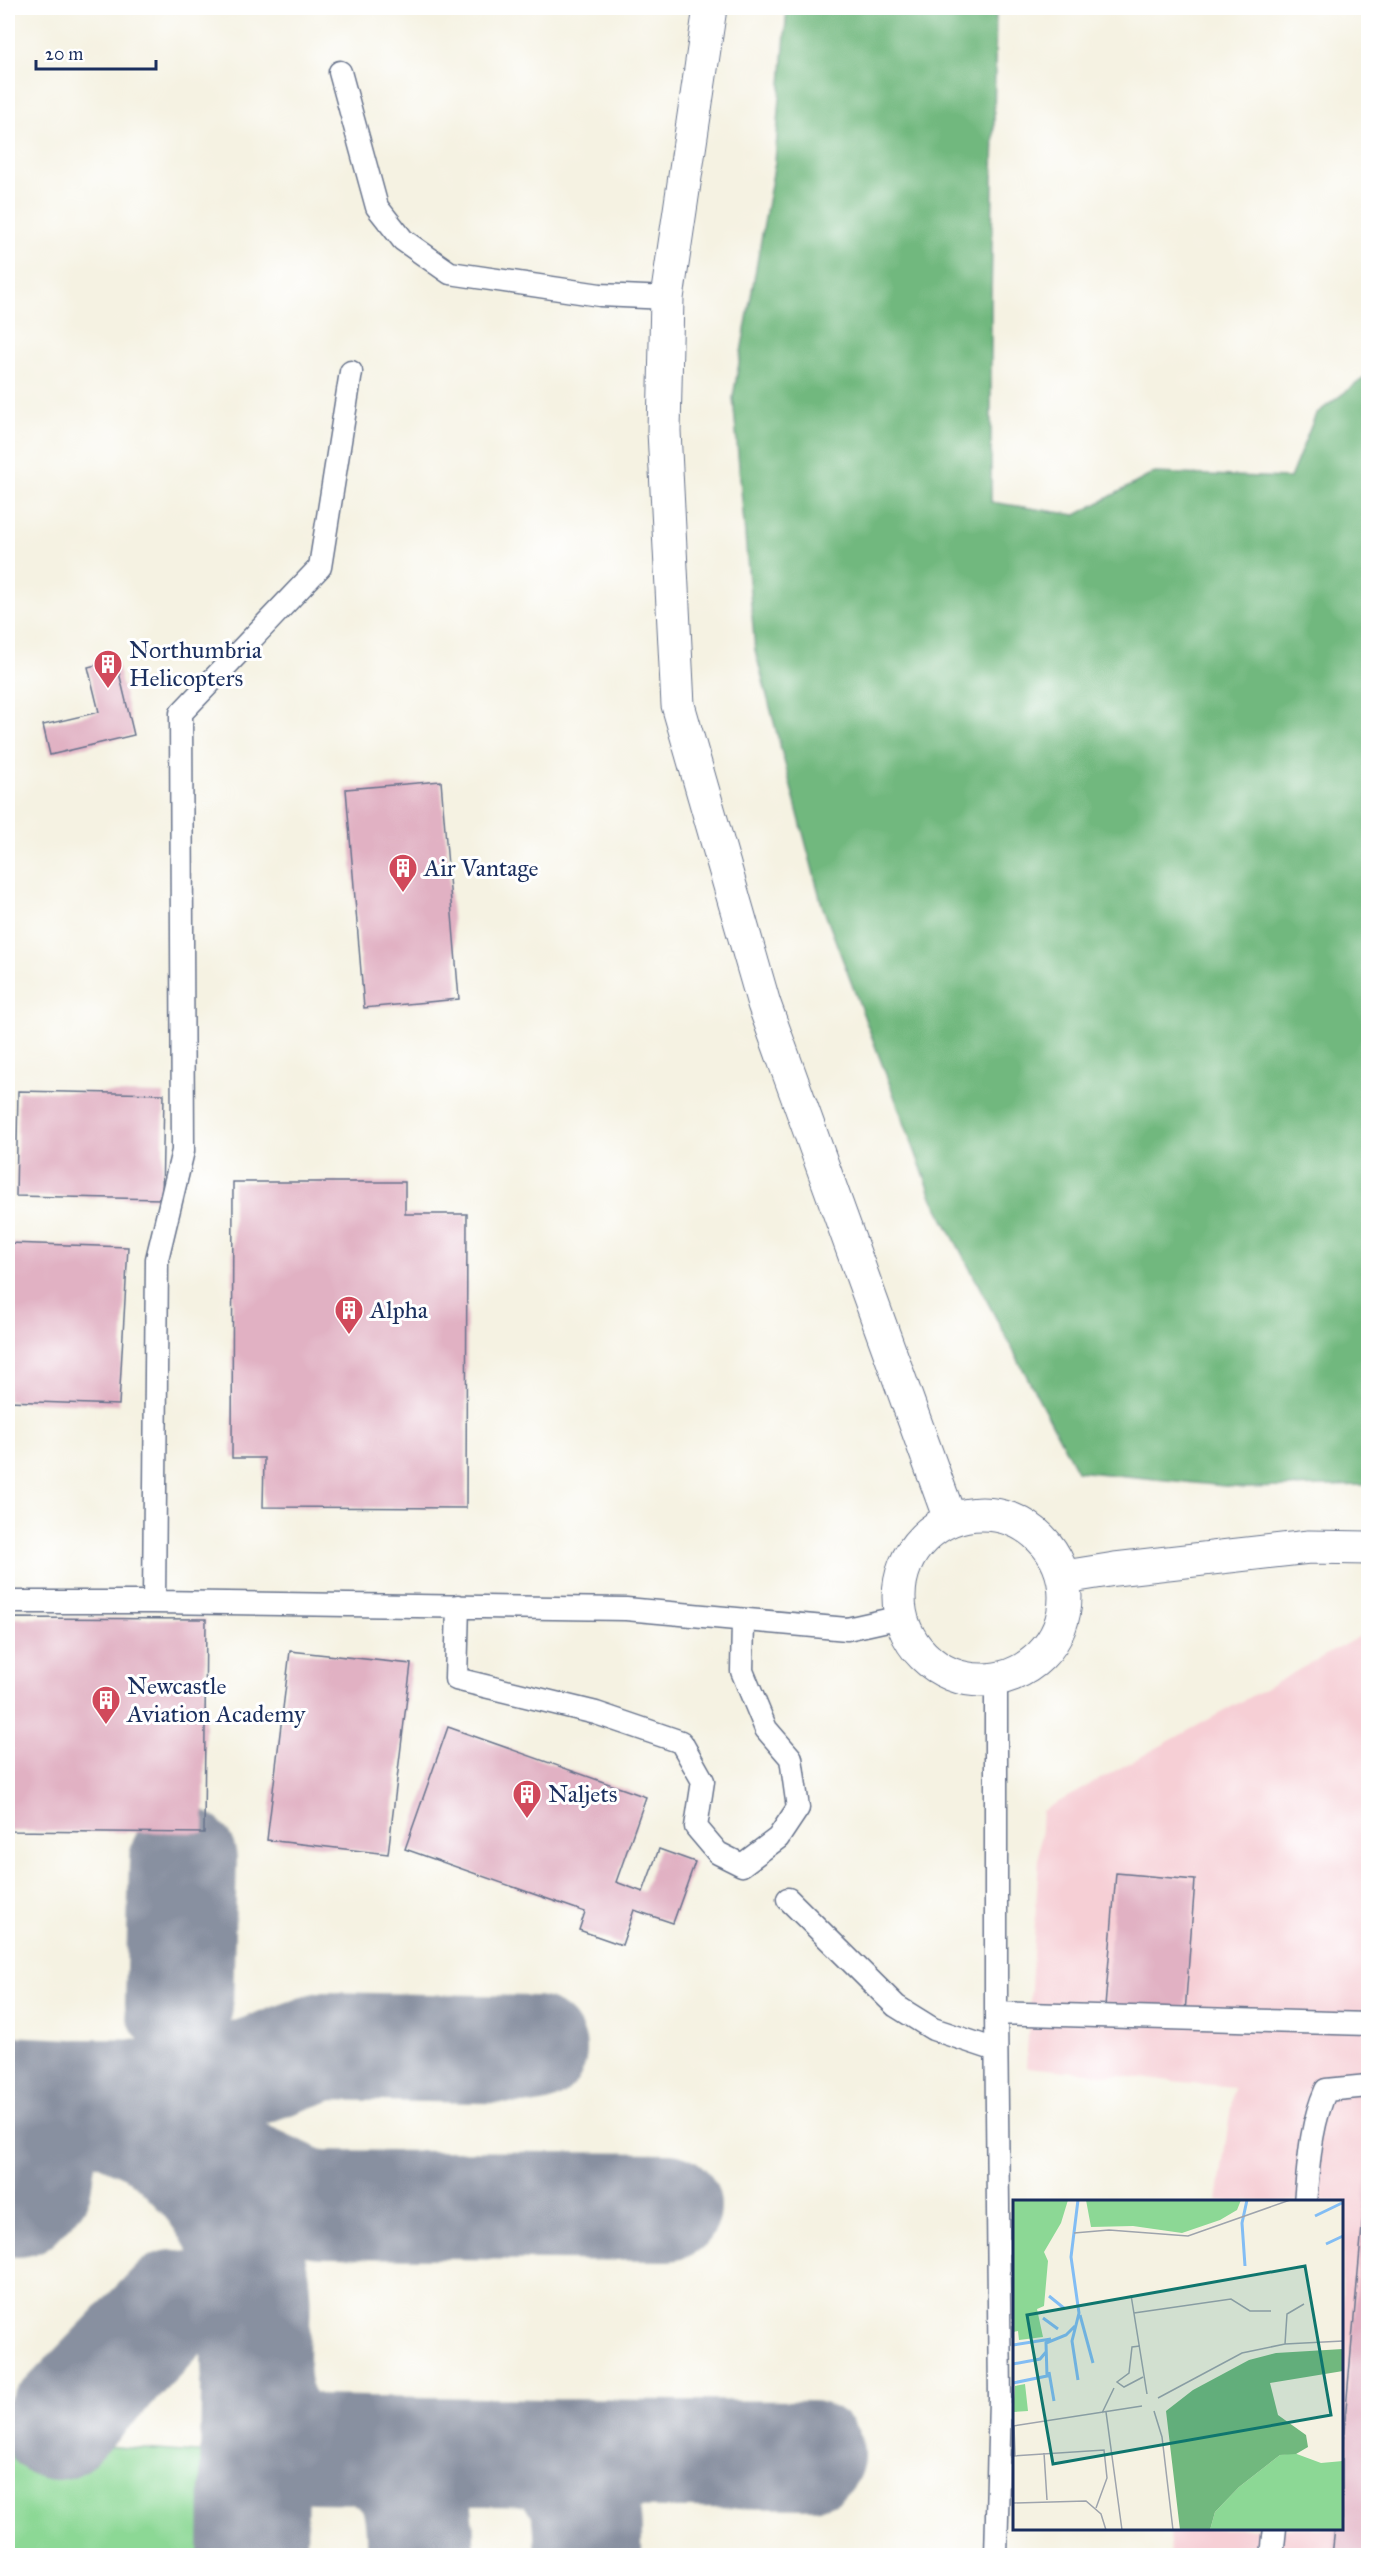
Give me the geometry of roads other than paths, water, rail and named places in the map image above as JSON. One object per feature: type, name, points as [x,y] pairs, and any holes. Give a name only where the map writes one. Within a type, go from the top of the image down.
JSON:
[{"type":"street","points":[[710,8],[667,298],[664,431],[678,705],[764,1004],[950,1519]]},
{"type":"street","points":[[978,1513],[1008,1516],[1033,1530],[1053,1551],[1065,1578],[1065,1612],[1053,1644],[1028,1668],[996,1681],[965,1680],[936,1668],[914,1646],[900,1617],[899,1587],[907,1559],[925,1535],[950,1519],[978,1513]]},
{"type":"street","points":[[1065,1578],[1115,1569],[1309,1547],[1368,1548]]},
{"type":"lane","points":[[339,72],[377,207],[403,240],[450,273],[600,295],[667,298]]},
{"type":"lane","points":[[154,1602],[157,1259],[183,1151],[181,712],[320,567],[351,372]]},
{"type":"lane","points":[[8,1602],[626,1609],[847,1629],[900,1617]]},
{"type":"lane","points":[[458,1606],[456,1678],[596,1713],[681,1742],[703,1780],[696,1827],[718,1853],[742,1865],[778,1838],[798,1808],[791,1758],[766,1730],[742,1671],[743,1621]]},
{"type":"lane","points":[[996,1681],[996,2050],[1000,2399],[996,2556]]},
{"type":"lane","points":[[788,1899],[896,2006],[933,2029],[996,2050]]},
{"type":"lane","points":[[996,2013],[1368,2024]]},
{"type":"lane","points":[[1305,2200],[1312,2133],[1316,2114],[1326,2090],[1368,2086]]},
{"type":"lane","points":[[1272,2556],[1275,2530]]},
{"type":"place","name":"Northumbria Helicopters","points":[[108,690]]},
{"type":"place","name":"Air Vantage","points":[[403,894]]},
{"type":"place","name":"Alpha","points":[[349,1336]]},
{"type":"place","name":"Newcastle Aviation Academy","points":[[106,1726]]},
{"type":"place","name":"Naljets","points":[[527,1820]]}]
